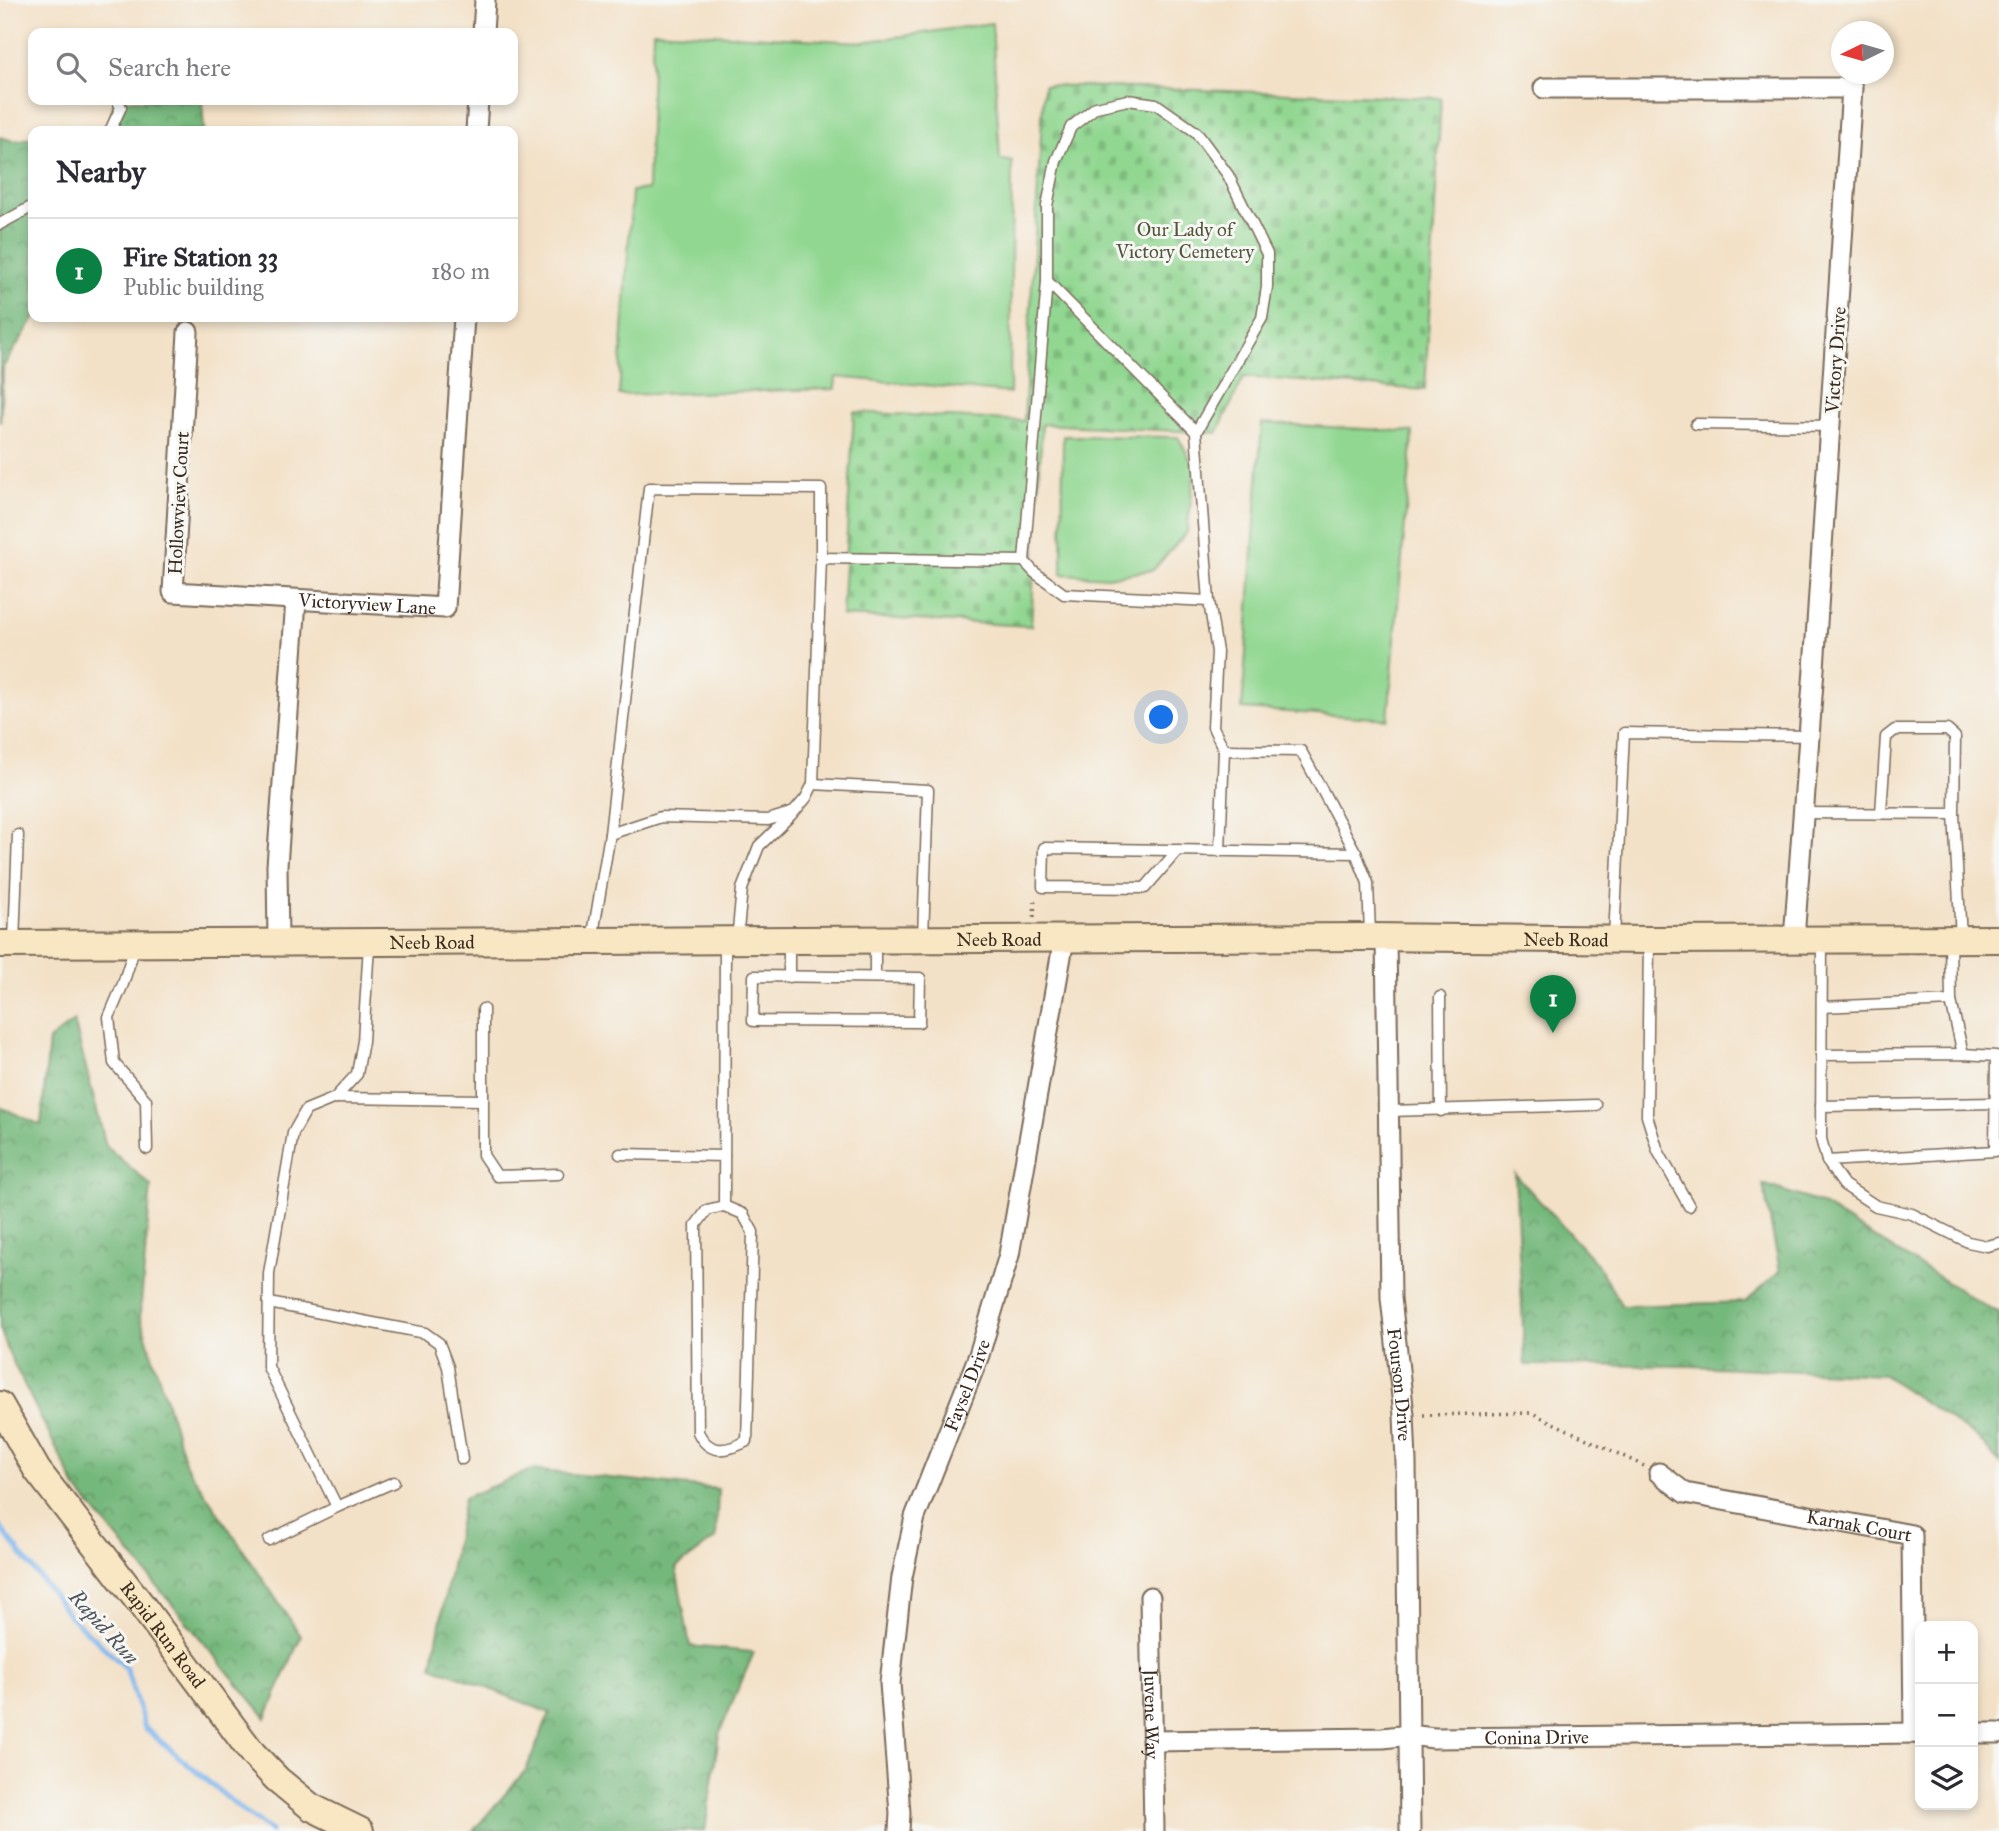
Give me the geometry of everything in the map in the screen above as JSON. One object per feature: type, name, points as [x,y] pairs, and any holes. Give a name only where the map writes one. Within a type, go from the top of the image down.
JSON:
[{"type":"street","points":[[483,28],[485,0]]},
{"type":"street","name":"Victory Drive","points":[[1544,88],[1852,88],[1810,736],[1794,939]]},
{"type":"street","points":[[476,126],[478,105]]},
{"type":"street","name":"Victoryview Lane","points":[[278,941],[276,866],[296,600],[445,608],[464,322]]},
{"type":"street","name":"Hollowview Court","points":[[188,332],[173,592],[296,600]]},
{"type":"street","name":"Neeb Road","points":[[7,944],[1378,937],[1649,940],[1999,939]]},
{"type":"street","name":"Fourson Drive","points":[[1378,937],[1390,1111],[1391,1298],[1404,1415],[1410,1831]]},
{"type":"street","name":"Faysel Drive","points":[[900,1831],[890,1683],[902,1577],[915,1517],[979,1355],[1009,1255],[1064,939]]},
{"type":"street","name":"Rapid Run Road","points":[[0,1405],[37,1470],[141,1603],[253,1754],[277,1779],[311,1807],[359,1831]]},
{"type":"street","name":"Karnak Court","points":[[1659,1473],[1685,1493],[1912,1535],[1916,1684]]},
{"type":"street","name":"Juvene Way","points":[[1150,1597],[1154,1831]]},
{"type":"street","name":"Conina Drive","points":[[1152,1741],[1383,1738],[1409,1735],[1434,1738],[1915,1733]]},
{"type":"street","points":[[1978,1733],[1999,1733]]},
{"type":"lane","points":[[1024,561],[1047,281],[1047,206],[1056,161],[1072,127],[1096,107],[1128,100],[1156,104],[1196,132],[1228,174],[1268,254],[1262,318],[1196,432],[1209,601],[1217,652],[1213,727],[1224,750],[1220,850]]},
{"type":"lane","points":[[112,126],[120,105]]},
{"type":"lane","points":[[0,224],[28,209]]},
{"type":"lane","points":[[1047,281],[1196,432]]},
{"type":"lane","points":[[1696,424],[1830,426]]},
{"type":"lane","points":[[592,940],[610,834],[649,488],[821,489],[813,784],[806,798],[760,846],[742,889],[731,939],[724,1206]]},
{"type":"lane","points":[[821,558],[1024,561],[1063,594],[1209,601]]},
{"type":"lane","points":[[1881,813],[1886,737],[1895,730],[1947,730],[1955,737],[1955,938],[1951,1001],[1963,1054]]},
{"type":"lane","points":[[1614,939],[1624,733],[1810,736]]},
{"type":"lane","points":[[1224,750],[1301,751],[1356,853],[1368,883],[1378,937]]},
{"type":"lane","points":[[813,784],[928,790],[923,939]]},
{"type":"lane","points":[[610,834],[661,817],[768,820],[794,812]]},
{"type":"lane","points":[[1804,813],[1954,814]]},
{"type":"lane","points":[[7,944],[18,835]]},
{"type":"lane","points":[[1178,850],[1145,888],[1043,887],[1044,848],[1220,850],[1356,853]]},
{"type":"lane","points":[[875,939],[875,977]]},
{"type":"lane","points":[[1822,939],[1821,1139],[1827,1161],[1844,1185],[1876,1206],[1912,1214],[1968,1242],[1987,1246],[1999,1243]]},
{"type":"lane","points":[[789,940],[789,977]]},
{"type":"lane","points":[[1649,940],[1647,1116],[1658,1151],[1689,1206]]},
{"type":"lane","points":[[335,1098],[357,1074],[363,1041],[369,941]]},
{"type":"lane","points":[[136,942],[109,1017],[114,1063],[146,1100],[147,1149]]},
{"type":"lane","points":[[754,976],[875,977],[920,978],[919,1022],[753,1021],[754,976]]},
{"type":"lane","points":[[1440,997],[1440,1111]]},
{"type":"lane","points":[[1822,1007],[1951,1001]]},
{"type":"lane","points":[[483,1009],[483,1155],[497,1176],[558,1174]]},
{"type":"lane","points":[[1821,1055],[1996,1056],[1995,1152],[1827,1161]]},
{"type":"lane","points":[[337,1507],[268,1367],[269,1273],[293,1133],[306,1110],[335,1098],[482,1100]]},
{"type":"lane","points":[[1821,1106],[1996,1104]]},
{"type":"lane","points":[[1390,1111],[1596,1105]]},
{"type":"lane","points":[[620,1154],[724,1156]]},
{"type":"lane","points":[[724,1206],[743,1214],[753,1232],[747,1441],[735,1448],[714,1450],[704,1444],[698,1432],[696,1225],[707,1210],[724,1206]]},
{"type":"lane","points":[[269,1303],[425,1333],[439,1343],[448,1367],[462,1459]]},
{"type":"lane","points":[[269,1540],[394,1482]]},
{"type":"path","points":[[1034,923],[1035,898]]},
{"type":"path","points":[[1404,1415],[1532,1413],[1659,1473]]},
{"type":"green space","points":[[992,23],[1000,160],[1012,161],[1010,393],[836,377],[835,389],[619,395],[632,191],[648,189],[653,31],[862,42]]},
{"type":"green space","name":"Our Lady of Victory Cemetery","points":[[1044,85],[1441,98],[1425,390],[1244,377],[1217,433],[1042,424],[1031,626],[842,616],[854,412],[1024,421]]},
{"type":"green space","points":[[114,105],[202,105],[204,126],[109,126]]},
{"type":"green space","points":[[0,137],[14,141],[28,139],[28,322],[32,322],[3,367],[0,423]]},
{"type":"green space","points":[[1262,423],[1413,432],[1388,719],[1242,709]]},
{"type":"green space","points":[[1063,436],[1178,437],[1195,468],[1187,532],[1153,570],[1107,577],[1062,574]]},
{"type":"green space","points":[[74,1021],[106,1146],[151,1186],[140,1316],[186,1465],[301,1636],[266,1718],[76,1488],[9,1354],[0,1328],[0,1107],[41,1125],[49,1040]]},
{"type":"green space","points":[[1515,1174],[1597,1264],[1622,1306],[1745,1302],[1780,1271],[1763,1184],[1819,1203],[1999,1312],[1999,1463],[1979,1439],[1884,1375],[1691,1366],[1525,1365]]},
{"type":"green space","points":[[531,1470],[718,1489],[716,1538],[676,1568],[690,1646],[754,1652],[719,1734],[705,1831],[473,1831],[526,1770],[550,1713],[432,1666],[464,1498]]},
{"type":"waterway","name":"Rapid Run","points":[[0,1527],[70,1616],[126,1668],[145,1728],[244,1812],[271,1831]]},
{"type":"place","name":"Fire Station 33","points":[[1553,1033]]}]
